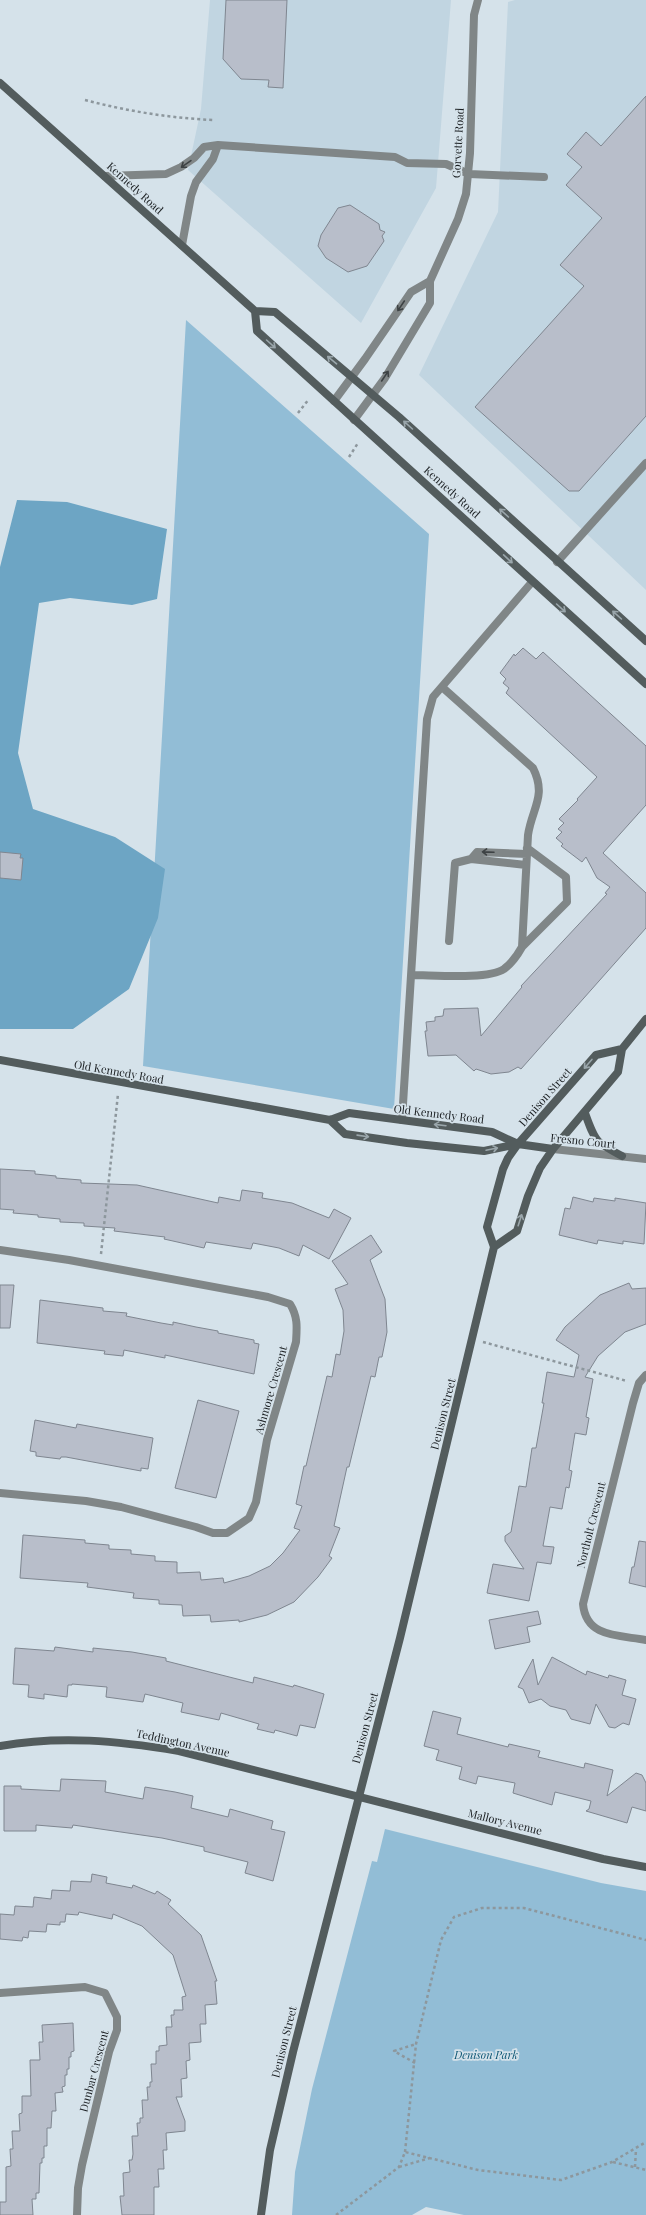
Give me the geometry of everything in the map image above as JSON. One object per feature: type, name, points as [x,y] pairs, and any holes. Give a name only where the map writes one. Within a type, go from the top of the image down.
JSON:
[{"type":"street","name":"Gorvette Road","points":[[354,420],[430,303],[430,281],[458,219],[466,194],[469,174],[474,15],[478,0]]},
{"type":"street","name":"Kennedy Road","points":[[0,84],[255,311],[275,312],[372,394],[646,641]]},
{"type":"street","points":[[182,245],[196,182],[214,160],[218,145]]},
{"type":"street","points":[[105,176],[166,174],[185,164],[204,147],[218,145],[395,157],[407,163],[446,164],[469,174],[544,177]]},
{"type":"street","points":[[334,401],[411,292],[430,281]]},
{"type":"street","name":"Kennedy Road","points":[[255,311],[257,331],[646,684]]},
{"type":"street","points":[[558,562],[646,463]]},
{"type":"street","points":[[402,1120],[427,719],[433,697],[532,582]]},
{"type":"street","points":[[442,687],[533,768],[538,778],[540,795],[530,823],[527,851],[522,948]]},
{"type":"street","points":[[412,975],[491,975],[504,969],[514,960],[522,948],[567,902],[566,877],[527,851],[477,852],[471,859]]},
{"type":"street","points":[[449,941],[455,863],[471,859],[526,865]]},
{"type":"street","points":[[494,1247],[517,1230],[533,1182],[553,1150],[618,1072],[622,1049],[646,1019]]},
{"type":"street","name":"Denison Street","points":[[261,2215],[270,2150],[285,2084],[400,1638],[494,1247],[487,1227],[503,1169],[518,1144],[596,1055],[622,1049]]},
{"type":"street","name":"Old Kennedy Road","points":[[0,1060],[119,1083],[330,1120],[349,1113],[492,1132],[518,1144]]},
{"type":"street","points":[[585,1113],[593,1135],[600,1145],[622,1156]]},
{"type":"street","points":[[330,1120],[345,1134],[407,1143],[484,1151],[518,1144]]},
{"type":"street","name":"Fresno Court","points":[[518,1144],[553,1150],[646,1159]]},
{"type":"street","name":"Ashmore Crescent","points":[[0,1250],[100,1266],[268,1297],[290,1304],[296,1314],[296,1342],[267,1440],[256,1502],[249,1518],[226,1533],[213,1533],[122,1507],[86,1501],[0,1493]]},
{"type":"street","name":"Northolt Crescent","points":[[646,1375],[639,1383],[583,1604],[584,1615],[592,1628],[607,1633],[646,1640]]},
{"type":"street","name":"Teddington Avenue","points":[[0,1746],[32,1740],[122,1741],[179,1751],[359,1796]]},
{"type":"street","name":"Mallory Avenue","points":[[359,1796],[603,1859],[646,1867]]},
{"type":"street","name":"Dunbar Crescent","points":[[0,1993],[85,1987],[105,1992],[117,2017],[117,2030],[109,2052],[82,2164],[78,2188],[77,2215]]},
{"type":"path","points":[[84,100],[147,114],[177,118],[213,120]]},
{"type":"path","points":[[298,412],[309,399]]},
{"type":"path","points":[[348,457],[358,443]]},
{"type":"path","points":[[100,1266],[119,1083]]},
{"type":"path","points":[[472,1339],[639,1383]]},
{"type":"path","points":[[399,2167],[406,2152],[416,2044],[441,1940],[454,1917],[482,1908],[524,1908],[646,1940]]},
{"type":"path","points":[[415,2063],[394,2050],[416,2044]]},
{"type":"path","points":[[406,2152],[478,2170],[561,2180],[612,2162],[646,2142]]},
{"type":"path","points":[[635,2167],[636,2149]]},
{"type":"path","points":[[336,2215],[399,2167],[430,2158]]},
{"type":"path","points":[[612,2162],[646,2170]]},
{"type":"shaded area","points":[[210,0],[451,0],[436,188],[361,323],[188,170],[201,109]]},
{"type":"shaded area","points":[[515,0],[646,0],[646,590],[419,375],[498,212],[508,2]]},
{"type":"shaded area","points":[[17,500],[67,502],[167,529],[157,599],[132,605],[70,598],[39,603],[18,753],[33,809],[115,837],[165,869],[158,918],[129,989],[73,1029],[0,1029],[0,567]]},
{"type":"green space","points":[[186,320],[429,534],[394,1109],[143,1066]]},
{"type":"green space","name":"Denison Park","points":[[385,1829],[601,1883],[646,1891],[646,2215],[464,2215],[426,2207],[412,2215],[292,2215],[295,2172],[312,2089],[372,1861],[377,1862]]},
{"type":"building","points":[[226,0],[287,0],[283,88],[268,87],[269,80],[241,79],[223,59]]},
{"type":"building","points":[[646,96],[646,416],[579,491],[569,491],[475,407],[584,286],[560,265],[602,218],[566,185],[582,167],[567,154],[586,132],[601,146]]},
{"type":"building","points":[[350,205],[379,224],[380,230],[385,232],[382,236],[384,241],[367,266],[348,272],[326,258],[318,246],[321,235],[338,208]]},
{"type":"building","points":[[523,648],[536,659],[543,652],[646,746],[646,805],[603,853],[646,893],[646,928],[521,1069],[518,1067],[509,1072],[491,1074],[476,1069],[474,1071],[456,1055],[428,1056],[425,1031],[427,1031],[426,1022],[435,1021],[435,1017],[443,1016],[444,1009],[478,1008],[481,1036],[522,987],[521,986],[607,894],[605,893],[610,887],[597,878],[586,857],[582,862],[561,846],[563,844],[556,838],[562,832],[558,829],[564,823],[559,819],[578,800],[577,799],[597,777],[506,693],[509,688],[503,683],[506,679],[500,673],[514,654],[515,656]]},
{"type":"building","points":[[0,852],[21,854],[20,858],[23,858],[21,880],[0,878]]},
{"type":"building","points":[[0,1169],[35,1171],[35,1174],[56,1176],[56,1178],[81,1180],[81,1183],[137,1185],[218,1203],[219,1197],[240,1201],[242,1190],[263,1193],[262,1198],[292,1203],[329,1218],[334,1209],[351,1218],[329,1259],[303,1245],[299,1256],[279,1248],[253,1243],[251,1249],[206,1242],[204,1248],[164,1239],[165,1237],[114,1231],[115,1228],[84,1226],[84,1223],[60,1222],[60,1219],[13,1213],[14,1210],[0,1209]]},
{"type":"building","points":[[573,1197],[593,1202],[594,1198],[615,1201],[615,1198],[646,1203],[644,1244],[623,1241],[623,1244],[598,1240],[597,1244],[559,1235],[565,1208],[570,1209]]},
{"type":"building","points":[[371,1235],[382,1252],[370,1260],[385,1299],[387,1332],[382,1357],[379,1357],[375,1377],[371,1376],[349,1467],[347,1467],[334,1526],[340,1528],[329,1556],[332,1558],[318,1577],[294,1602],[267,1615],[239,1622],[239,1620],[211,1622],[210,1615],[183,1616],[182,1605],[159,1604],[159,1600],[133,1598],[134,1593],[87,1587],[88,1583],[20,1578],[23,1535],[85,1540],[85,1543],[109,1545],[109,1549],[131,1550],[131,1554],[155,1556],[155,1561],[177,1562],[177,1573],[200,1572],[201,1580],[223,1578],[224,1583],[249,1576],[270,1566],[283,1553],[300,1530],[294,1528],[302,1506],[296,1504],[304,1466],[306,1466],[327,1376],[332,1377],[336,1354],[340,1355],[344,1331],[343,1310],[335,1289],[348,1284],[332,1261]]},
{"type":"building","points":[[629,1283],[632,1289],[646,1288],[646,1324],[625,1332],[598,1356],[585,1377],[593,1379],[586,1417],[589,1418],[586,1435],[575,1433],[569,1470],[572,1471],[569,1488],[566,1487],[562,1509],[550,1507],[543,1546],[554,1547],[551,1564],[537,1562],[529,1601],[487,1593],[493,1564],[524,1569],[505,1541],[505,1536],[511,1532],[519,1486],[526,1487],[532,1448],[536,1448],[544,1403],[542,1403],[547,1372],[574,1377],[579,1355],[556,1340],[565,1327],[600,1295]]},
{"type":"building","points":[[0,1285],[14,1285],[10,1328],[0,1328]]},
{"type":"building","points":[[40,1300],[103,1308],[103,1311],[127,1313],[126,1316],[173,1325],[173,1322],[254,1340],[254,1343],[259,1344],[254,1374],[165,1355],[165,1358],[124,1350],[123,1356],[104,1354],[105,1351],[37,1343]]},
{"type":"building","points":[[198,1400],[239,1411],[216,1498],[175,1488]]},
{"type":"building","points":[[35,1420],[76,1428],[77,1424],[153,1438],[148,1469],[141,1468],[141,1471],[66,1457],[61,1457],[60,1459],[36,1456],[36,1452],[30,1451]]},
{"type":"building","points":[[639,1541],[646,1542],[646,1587],[629,1583]]},
{"type":"building","points":[[538,1611],[541,1624],[527,1627],[530,1642],[495,1649],[489,1620]]},
{"type":"building","points":[[55,1647],[93,1652],[93,1648],[132,1652],[166,1658],[166,1661],[253,1683],[254,1677],[293,1687],[294,1685],[324,1694],[315,1728],[300,1725],[297,1736],[275,1730],[274,1733],[257,1729],[259,1724],[221,1713],[219,1720],[181,1712],[183,1703],[145,1694],[143,1702],[106,1697],[107,1687],[72,1684],[68,1685],[67,1697],[44,1694],[44,1699],[28,1697],[29,1685],[13,1684],[15,1648],[54,1651]]},
{"type":"building","points":[[552,1657],[586,1675],[587,1671],[608,1678],[609,1675],[626,1680],[622,1695],[636,1699],[629,1725],[623,1723],[615,1728],[609,1727],[596,1704],[590,1724],[571,1719],[566,1710],[550,1706],[541,1699],[529,1703],[523,1689],[518,1687],[533,1659],[538,1685]]},
{"type":"building","points":[[433,1711],[461,1718],[457,1734],[508,1747],[509,1744],[540,1751],[538,1757],[584,1768],[585,1763],[613,1770],[607,1796],[636,1773],[642,1775],[646,1783],[646,1811],[632,1807],[627,1823],[586,1811],[589,1809],[591,1801],[555,1792],[552,1805],[513,1793],[515,1783],[478,1776],[476,1784],[459,1779],[462,1767],[436,1760],[439,1750],[424,1746]]},
{"type":"building","points":[[61,1779],[106,1781],[105,1792],[143,1799],[145,1787],[175,1792],[193,1796],[191,1808],[228,1817],[230,1809],[273,1821],[271,1829],[285,1832],[273,1881],[245,1873],[248,1862],[204,1851],[204,1847],[162,1838],[73,1825],[72,1828],[36,1825],[36,1831],[4,1831],[4,1786],[21,1786],[21,1789],[60,1791]]},
{"type":"building","points":[[92,1874],[107,1877],[106,1883],[132,1888],[133,1885],[155,1894],[157,1891],[171,1900],[168,1904],[201,1935],[217,1981],[215,1981],[217,2004],[205,2005],[206,2024],[200,2024],[201,2042],[189,2043],[190,2060],[186,2061],[187,2078],[181,2079],[182,2097],[176,2097],[185,2121],[185,2131],[166,2133],[167,2150],[163,2150],[164,2169],[158,2169],[159,2187],[154,2187],[154,2215],[122,2215],[120,2196],[124,2196],[123,2173],[130,2172],[129,2160],[132,2160],[133,2154],[132,2136],[138,2136],[137,2123],[140,2123],[140,2118],[143,2118],[142,2100],[148,2100],[147,2087],[150,2087],[150,2082],[152,2082],[151,2064],[156,2064],[156,2051],[159,2051],[159,2046],[167,2045],[166,2027],[172,2027],[171,2015],[174,2015],[174,2010],[183,2010],[182,1997],[186,1996],[173,1955],[142,1926],[113,1914],[112,1919],[79,1912],[78,1915],[66,1914],[65,1922],[60,1922],[60,1925],[47,1924],[46,1932],[29,1931],[28,1938],[23,1937],[22,1941],[0,1939],[0,1914],[14,1915],[15,1906],[33,1907],[34,1897],[51,1899],[52,1890],[70,1891],[71,1881],[91,1882]]},
{"type":"building","points":[[73,2023],[74,2051],[71,2052],[71,2057],[69,2057],[69,2069],[67,2069],[67,2075],[65,2075],[65,2086],[62,2087],[63,2092],[55,2093],[56,2111],[52,2111],[51,2128],[47,2128],[47,2146],[44,2146],[44,2158],[42,2158],[42,2163],[40,2163],[39,2193],[36,2193],[36,2199],[32,2199],[33,2215],[0,2215],[0,2202],[6,2202],[6,2167],[11,2166],[10,2149],[13,2149],[12,2131],[20,2131],[19,2114],[22,2113],[22,2096],[31,2096],[30,2060],[40,2060],[39,2042],[43,2042],[42,2025]]}]
